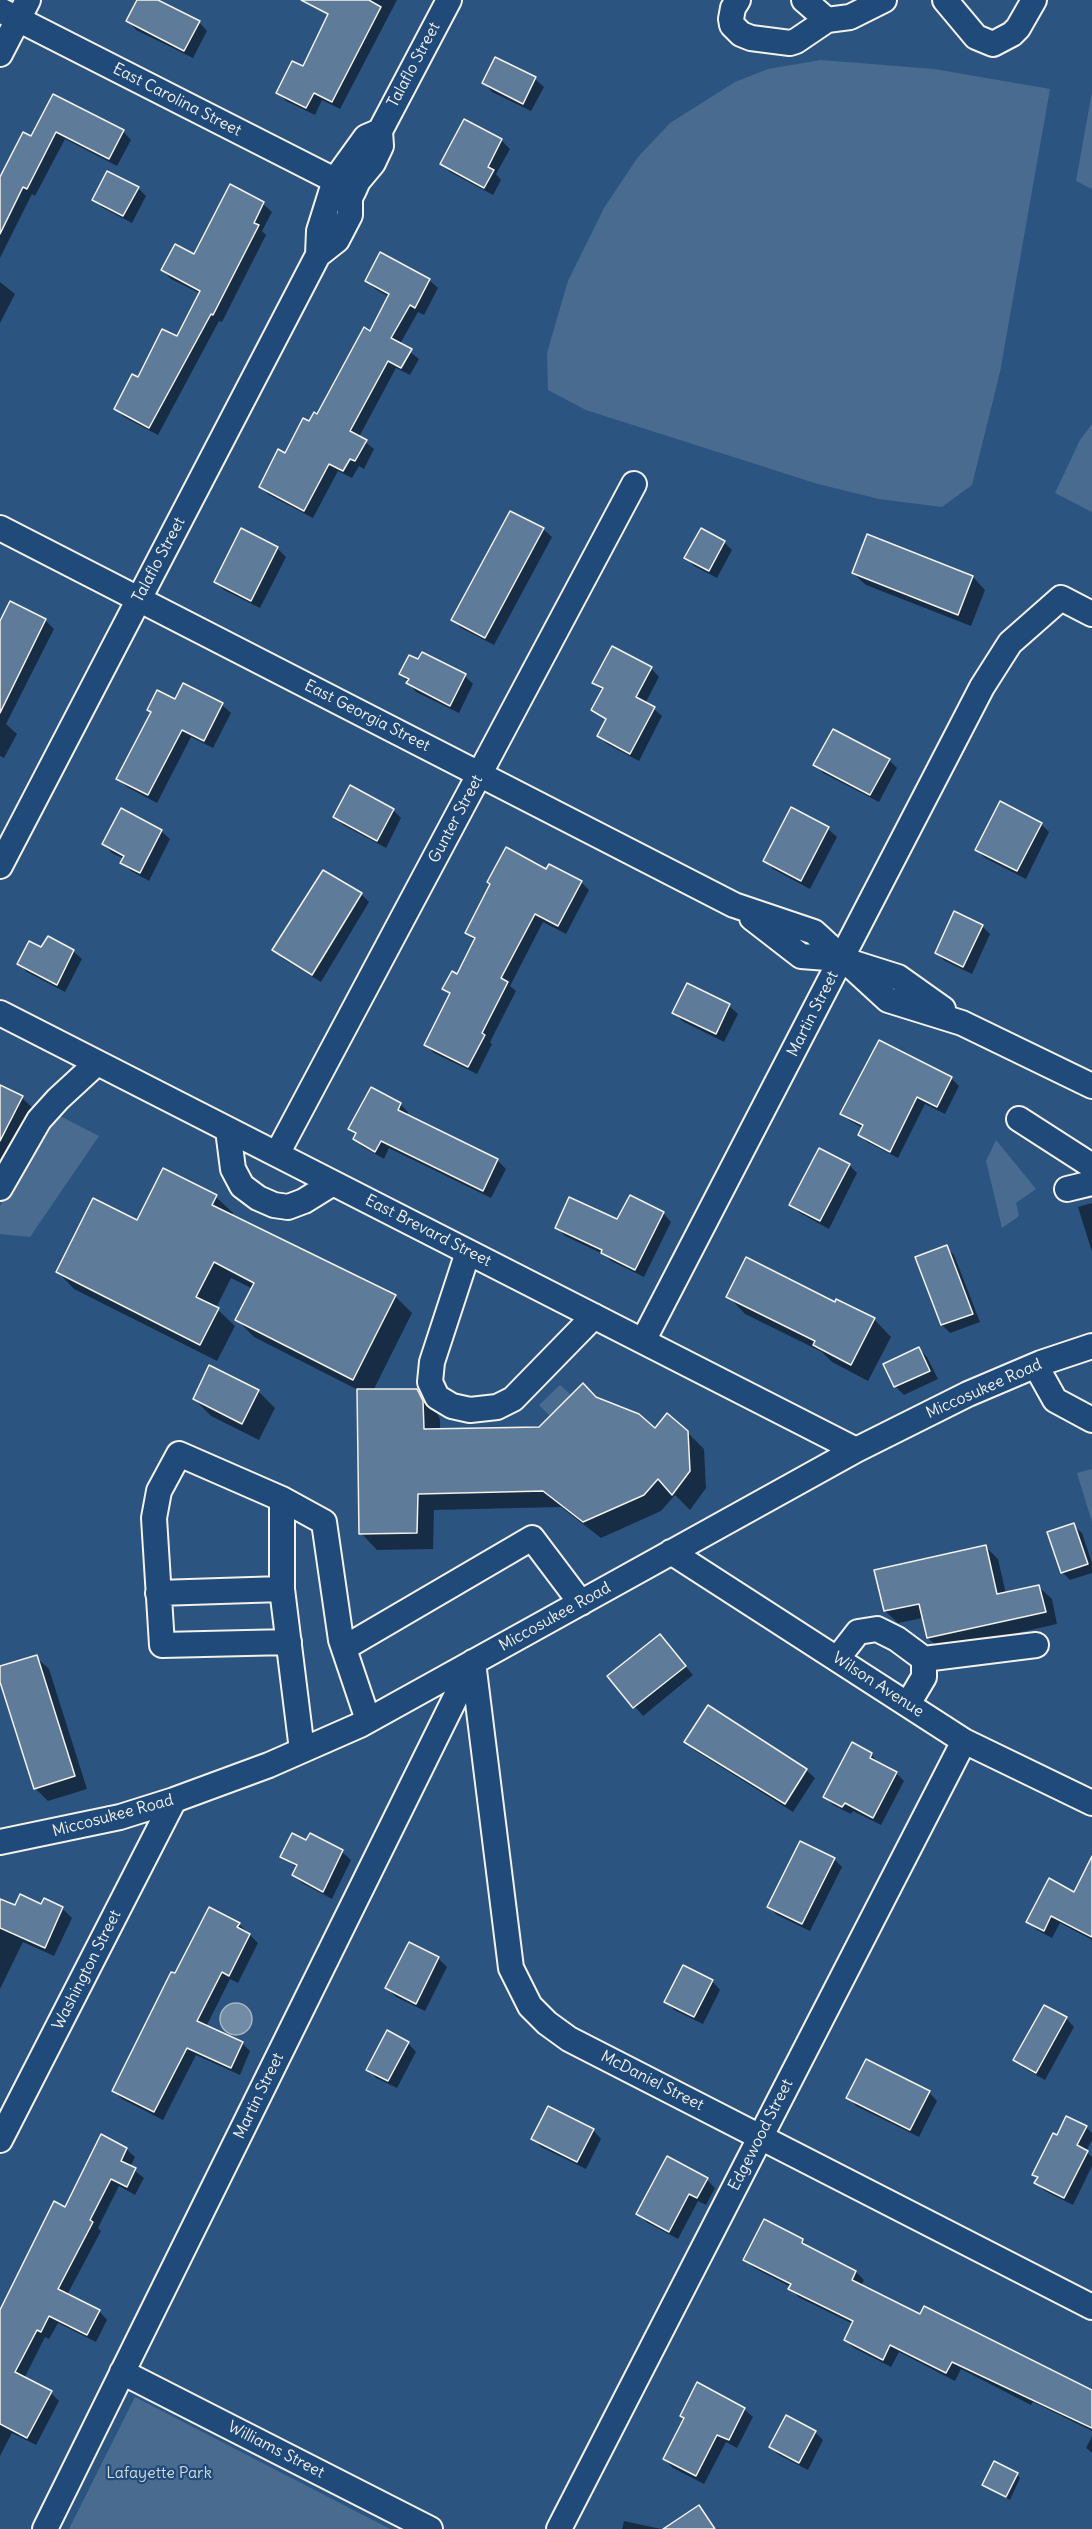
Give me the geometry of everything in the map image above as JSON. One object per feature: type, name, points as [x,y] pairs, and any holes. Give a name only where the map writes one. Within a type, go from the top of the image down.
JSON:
[{"type":"street","name":"Talaflo Street","points":[[0,866],[318,255],[337,240],[350,215],[350,198],[344,185],[358,181],[373,163],[381,146],[380,131],[449,0]]},
{"type":"street","points":[[738,0],[733,8],[732,25],[741,34],[751,38],[796,41],[827,20],[850,17],[884,0]]},
{"type":"street","points":[[804,0],[827,20]]},
{"type":"street","points":[[945,0],[976,37],[993,44],[1012,34],[1034,0]]},
{"type":"street","points":[[0,54],[15,10]]},
{"type":"street","name":"East Carolina Street","points":[[15,10],[344,185]]},
{"type":"street","name":"Gunter Street","points":[[277,1154],[634,484]]},
{"type":"street","name":"East Georgia Street","points":[[0,528],[734,904],[814,932],[841,959],[898,977],[962,1023],[1092,1086]]},
{"type":"street","name":"Martin Street","points":[[643,1341],[982,687],[1010,643],[1061,598],[1092,614]]},
{"type":"street","name":"East Brevard Street","points":[[1,1014],[856,1450]]},
{"type":"street","points":[[0,1188],[39,1120],[97,1063]]},
{"type":"street","points":[[1019,1119],[1092,1166]]},
{"type":"street","points":[[228,1130],[232,1169],[242,1186],[258,1198],[274,1205],[288,1207],[304,1201],[333,1183]]},
{"type":"street","points":[[1067,1189],[1092,1183]]},
{"type":"street","points":[[468,1252],[432,1362],[430,1382],[438,1397],[452,1406],[470,1410],[497,1407],[513,1399],[594,1316]]},
{"type":"street","name":"Miccosukee Road","points":[[0,1842],[120,1817],[269,1765],[368,1720],[856,1450],[968,1394],[1092,1346]]},
{"type":"street","points":[[1036,1366],[1055,1400],[1092,1420]]},
{"type":"street","points":[[289,1642],[162,1645],[154,1518],[159,1491],[179,1454],[282,1499],[324,1522],[344,1648],[368,1720]]},
{"type":"street","points":[[282,1499],[282,1589],[302,1750]]},
{"type":"street","points":[[344,1648],[532,1538],[582,1603]]},
{"type":"street","name":"Wilson Avenue","points":[[671,1552],[964,1741],[1092,1803]]},
{"type":"street","points":[[158,1593],[282,1589]]},
{"type":"street","points":[[837,1659],[858,1632],[877,1629],[897,1639],[924,1659],[1036,1645]]},
{"type":"street","points":[[908,1704],[924,1677],[924,1659]]},
{"type":"street","name":"Martin Street","points":[[45,2529],[473,1662]]},
{"type":"street","name":"McDaniel Street","points":[[473,1662],[511,1968],[530,2006],[547,2023],[569,2039],[1092,2307]]},
{"type":"street","name":"Edgewood Street","points":[[559,2529],[964,1741]]},
{"type":"street","name":"Washington Street","points":[[0,2140],[174,1800]]},
{"type":"street","name":"Williams Street","points":[[122,2372],[430,2529]]},
{"type":"green space","points":[[821,60],[934,69],[1050,89],[1000,372],[972,485],[942,507],[879,499],[818,484],[586,410],[548,390],[547,353],[568,281],[604,208],[638,157],[670,123],[735,82],[768,69]]},
{"type":"green space","points":[[1092,92],[1092,189],[1076,181]]},
{"type":"green space","points":[[1092,424],[1092,512],[1055,493],[1080,440]]},
{"type":"green space","points":[[58,1115],[99,1136],[30,1237],[0,1234],[0,1206]]},
{"type":"green space","points":[[996,1140],[1036,1189],[1016,1203],[1019,1216],[1002,1228],[986,1161]]},
{"type":"green space","points":[[560,1385],[571,1395],[550,1416],[539,1405]]},
{"type":"green space","points":[[1092,1469],[1092,1522],[1077,1473]]},
{"type":"green space","name":"Lafayette Park","points":[[135,2397],[390,2529],[69,2529]]},
{"type":"shaded area","points":[[236,2003],[248,2007],[252,2019],[248,2031],[236,2035],[224,2031],[220,2019],[224,2007]]},
{"type":"building","points":[[137,0],[158,0],[200,21],[184,51],[126,21]]},
{"type":"building","points":[[301,0],[369,0],[381,7],[332,102],[314,93],[306,108],[276,93],[292,61],[303,66],[328,14]]},
{"type":"building","points":[[495,57],[536,77],[523,104],[482,83]]},
{"type":"building","points":[[53,94],[124,130],[109,159],[56,132],[27,189],[23,187],[0,234],[0,177],[23,132],[31,136]]},
{"type":"building","points":[[464,119],[502,139],[488,167],[494,170],[484,188],[440,164]]},
{"type":"building","points":[[107,171],[139,187],[123,216],[92,200]]},
{"type":"building","points":[[230,184],[264,202],[254,223],[259,225],[213,315],[211,314],[149,428],[114,409],[132,374],[138,377],[162,329],[177,336],[200,291],[161,270],[175,244],[194,254]]},
{"type":"building","points":[[380,252],[430,279],[415,308],[410,305],[391,338],[412,349],[401,368],[388,361],[350,431],[367,440],[355,461],[350,459],[343,471],[329,464],[304,511],[259,487],[278,449],[285,453],[303,418],[309,421],[314,412],[317,414],[364,327],[370,331],[389,294],[365,281]]},
{"type":"building","points":[[510,511],[544,528],[485,638],[451,620]]},
{"type":"building","points":[[241,528],[278,547],[251,601],[214,582]]},
{"type":"building","points":[[701,528],[725,541],[709,571],[684,558]]},
{"type":"building","points":[[867,534],[973,576],[958,615],[852,573]]},
{"type":"building","points":[[10,601],[46,619],[0,713],[0,621]]},
{"type":"building","points":[[612,646],[652,667],[636,697],[655,707],[630,754],[597,736],[606,719],[591,710],[603,688],[592,683]]},
{"type":"building","points":[[422,652],[466,674],[450,706],[406,683],[409,679],[399,674],[409,655],[418,659]]},
{"type":"building","points":[[183,683],[223,703],[204,741],[182,730],[148,795],[116,779],[151,712],[147,710],[157,690],[175,699]]},
{"type":"building","points":[[833,729],[890,759],[870,795],[813,765]]},
{"type":"building","points":[[350,785],[394,809],[377,841],[333,817]]},
{"type":"building","points":[[1000,801],[1042,823],[1017,871],[975,850]]},
{"type":"building","points":[[791,807],[829,827],[801,881],[763,861]]},
{"type":"building","points":[[121,808],[162,830],[140,873],[120,863],[124,856],[102,844]]},
{"type":"building","points":[[506,847],[546,869],[549,864],[582,881],[558,926],[535,914],[501,978],[508,982],[482,1033],[485,1035],[468,1067],[424,1045],[450,993],[442,989],[452,971],[457,974],[475,938],[465,933],[490,884],[487,882]]},
{"type":"building","points":[[323,870],[362,893],[312,975],[272,950]]},
{"type":"building","points":[[954,911],[983,925],[963,967],[935,953]]},
{"type":"building","points":[[48,936],[74,950],[57,985],[17,964],[29,941],[41,947]]},
{"type":"building","points":[[687,983],[730,1004],[716,1034],[672,1013]]},
{"type":"building","points":[[879,1040],[952,1077],[937,1107],[917,1097],[890,1152],[858,1135],[863,1125],[840,1114]]},
{"type":"building","points":[[0,1085],[23,1096],[0,1141]]},
{"type":"building","points":[[371,1087],[401,1103],[398,1110],[498,1159],[483,1191],[381,1141],[375,1152],[353,1139],[356,1133],[348,1129]]},
{"type":"building","points":[[819,1148],[850,1164],[820,1221],[789,1205]]},
{"type":"building","points":[[163,1168],[217,1195],[212,1205],[396,1295],[353,1380],[235,1320],[254,1283],[214,1262],[196,1297],[219,1308],[200,1345],[56,1272],[93,1198],[137,1220]]},
{"type":"building","points":[[630,1195],[664,1212],[635,1270],[601,1253],[602,1250],[555,1228],[569,1197],[617,1219]]},
{"type":"building","points":[[947,1245],[973,1314],[941,1325],[915,1257]]},
{"type":"building","points":[[746,1257],[835,1302],[836,1299],[875,1318],[851,1365],[813,1345],[815,1341],[726,1297]]},
{"type":"building","points":[[919,1347],[930,1371],[894,1387],[883,1364]]},
{"type":"building","points":[[209,1365],[259,1390],[242,1424],[193,1399]]},
{"type":"building","points":[[583,1383],[596,1397],[639,1414],[655,1428],[667,1413],[688,1431],[690,1471],[672,1495],[658,1479],[644,1495],[583,1522],[543,1491],[418,1494],[417,1533],[359,1534],[357,1389],[417,1389],[423,1401],[424,1429],[539,1427]]},
{"type":"building","points":[[1074,1523],[1088,1564],[1061,1573],[1047,1532]]},
{"type":"building","points":[[986,1545],[997,1594],[1039,1585],[1046,1612],[927,1638],[919,1604],[884,1611],[874,1570]]},
{"type":"building","points":[[660,1634],[686,1666],[633,1708],[607,1676]]},
{"type":"building","points":[[37,1655],[75,1776],[34,1789],[0,1682],[0,1666]]},
{"type":"building","points":[[708,1705],[807,1769],[785,1804],[684,1742]]},
{"type":"building","points":[[852,1742],[872,1753],[870,1758],[897,1772],[873,1818],[845,1803],[842,1807],[823,1797]]},
{"type":"building","points":[[292,1833],[306,1840],[310,1833],[343,1850],[323,1892],[292,1875],[297,1865],[280,1857]]},
{"type":"building","points":[[800,1841],[835,1858],[802,1924],[767,1907]]},
{"type":"building","points":[[1092,1856],[1092,1937],[1051,1916],[1044,1931],[1026,1922],[1049,1878],[1074,1892]]},
{"type":"building","points":[[20,1894],[41,1904],[44,1898],[63,1907],[45,1948],[0,1928],[0,1899],[15,1905]]},
{"type":"building","points":[[209,1907],[240,1923],[237,1927],[250,1934],[229,1976],[222,1972],[197,2021],[243,2042],[231,2068],[187,2048],[154,2112],[112,2091],[171,1972],[175,1973]]},
{"type":"building","points":[[409,1942],[439,1957],[416,2004],[385,1988]]},
{"type":"building","points":[[683,1965],[713,1980],[694,2017],[664,2002]]},
{"type":"building","points":[[1044,2005],[1067,2017],[1036,2073],[1013,2060]]},
{"type":"building","points":[[387,2030],[409,2042],[388,2081],[366,2070]]},
{"type":"building","points":[[866,2059],[930,2091],[910,2130],[846,2098]]},
{"type":"building","points":[[548,2106],[594,2129],[577,2162],[531,2139]]},
{"type":"building","points":[[1066,2116],[1087,2126],[1077,2145],[1088,2151],[1064,2198],[1034,2183],[1038,2177],[1032,2175],[1053,2133],[1057,2135]]},
{"type":"building","points":[[101,2134],[127,2148],[121,2161],[136,2168],[127,2187],[111,2179],[90,2220],[93,2222],[58,2289],[100,2310],[87,2335],[49,2316],[41,2332],[37,2330],[15,2372],[52,2391],[27,2438],[0,2424],[0,2310],[54,2201],[65,2207]]},
{"type":"building","points":[[667,2156],[708,2178],[697,2198],[689,2194],[669,2232],[636,2214]]},
{"type":"building","points":[[764,2219],[803,2239],[802,2243],[856,2271],[852,2280],[920,2314],[924,2306],[1092,2390],[1092,2428],[952,2362],[946,2373],[890,2345],[883,2360],[844,2340],[853,2321],[788,2289],[791,2284],[743,2260]]},
{"type":"building","points":[[697,2382],[745,2408],[729,2440],[717,2435],[696,2476],[663,2459],[684,2418],[680,2416]]},
{"type":"building","points":[[786,2415],[816,2431],[799,2463],[769,2447]]},
{"type":"building","points":[[994,2461],[1018,2473],[1006,2497],[982,2485]]},
{"type":"building","points":[[699,2505],[715,2529],[663,2529]]}]
